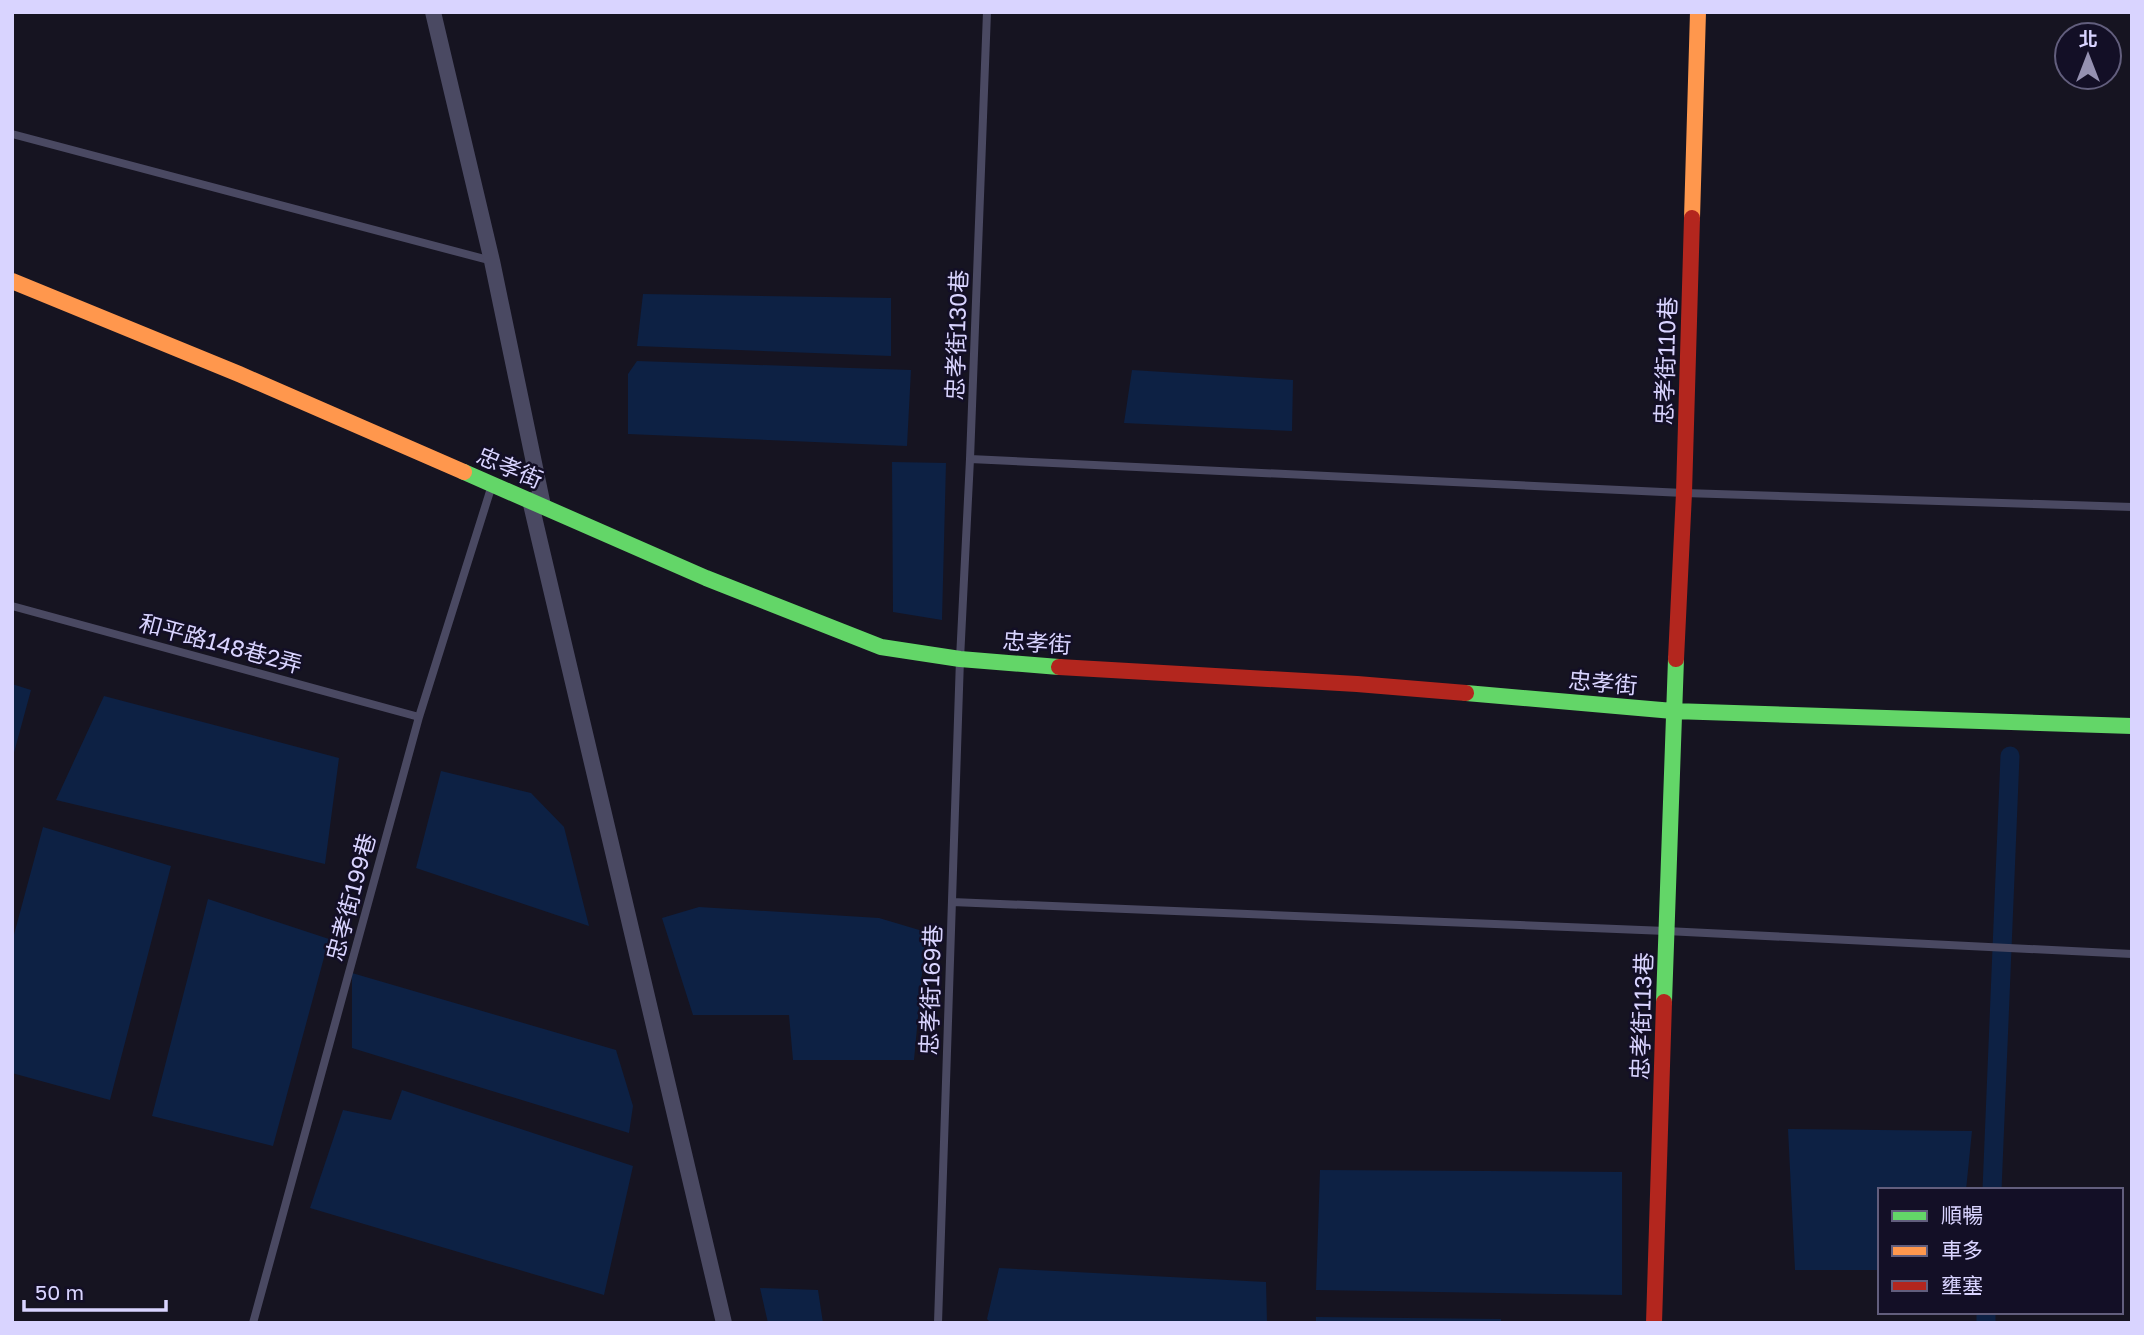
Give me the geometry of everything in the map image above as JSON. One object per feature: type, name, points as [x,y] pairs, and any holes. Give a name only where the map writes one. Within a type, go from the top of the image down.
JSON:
[{"type":"street","points":[[433,12],[492,261],[536,503],[724,1323]]},
{"type":"street","name":"忠孝街110巷","points":[[1672,711],[1684,493],[1698,12]]},
{"type":"street","name":"忠孝街","points":[[12,281],[239,374],[706,578],[881,647],[960,659],[1056,667],[1357,684],[1672,711],[2132,726]]},
{"type":"street","name":"忠孝街113巷","points":[[1654,1323],[1672,711]]},
{"type":"lane","name":"忠孝街130巷","points":[[960,659],[987,12]]},
{"type":"lane","points":[[12,134],[492,261]]},
{"type":"lane","points":[[970,459],[1684,493],[2132,507]]},
{"type":"lane","name":"忠孝街199巷","points":[[253,1323],[419,717],[492,485]]},
{"type":"lane","name":"和平路148巷2弄","points":[[12,606],[419,717]]},
{"type":"lane","name":"忠孝街169巷","points":[[938,1323],[960,659]]},
{"type":"lane","points":[[952,902],[1666,931],[2132,954]]},
{"type":"water","points":[[643,294],[891,298],[891,356],[637,346]]},
{"type":"water","points":[[637,361],[911,370],[907,446],[628,434],[628,374]]},
{"type":"water","points":[[1132,370],[1293,380],[1292,431],[1124,423]]},
{"type":"water","points":[[892,462],[946,463],[942,620],[893,612]]},
{"type":"water","points":[[12,684],[31,690],[12,760]]},
{"type":"water","points":[[104,696],[339,758],[325,864],[56,800]]},
{"type":"water","points":[[441,771],[531,793],[564,827],[589,926],[416,868]]},
{"type":"water","points":[[43,827],[171,866],[110,1100],[12,1073],[12,942]]},
{"type":"water","points":[[208,899],[329,939],[273,1146],[152,1116]]},
{"type":"water","points":[[699,907],[879,918],[926,932],[914,1060],[793,1060],[789,1015],[693,1015],[662,918]]},
{"type":"water","points":[[352,973],[616,1050],[633,1106],[629,1133],[352,1048]]},
{"type":"water","points":[[402,1090],[633,1166],[604,1295],[310,1208],[343,1110],[391,1120]]},
{"type":"water","points":[[1788,1129],[1972,1131],[1966,1188],[1878,1188],[1878,1270],[1795,1270]]},
{"type":"water","points":[[1320,1170],[1622,1172],[1622,1295],[1316,1290]]},
{"type":"water","points":[[999,1268],[1266,1282],[1267,1323],[991,1323],[987,1319]]},
{"type":"water","points":[[760,1288],[818,1290],[823,1323],[768,1323]]},
{"type":"water","points":[[1316,1317],[1501,1319],[1501,1323],[1316,1323]]},
{"type":"waterway","points":[[1992,1188],[2010,756]]},
{"type":"waterway","points":[[1986,1314],[1986,1323]]},
{"type":"traffic: fast","points":[[464,472],[706,578],[881,647],[960,659],[1059,667]]},
{"type":"traffic: fast","points":[[1664,1002],[1676,659]]},
{"type":"traffic: fast","points":[[1466,693],[1673,711],[2132,726]]},
{"type":"traffic: slow","points":[[1692,218],[1698,12]]},
{"type":"traffic: slow","points":[[12,281],[239,374],[464,472]]},
{"type":"traffic: jam","points":[[1676,659],[1692,218]]},
{"type":"traffic: jam","points":[[1059,667],[1466,693]]},
{"type":"traffic: jam","points":[[1654,1323],[1664,1002]]}]
